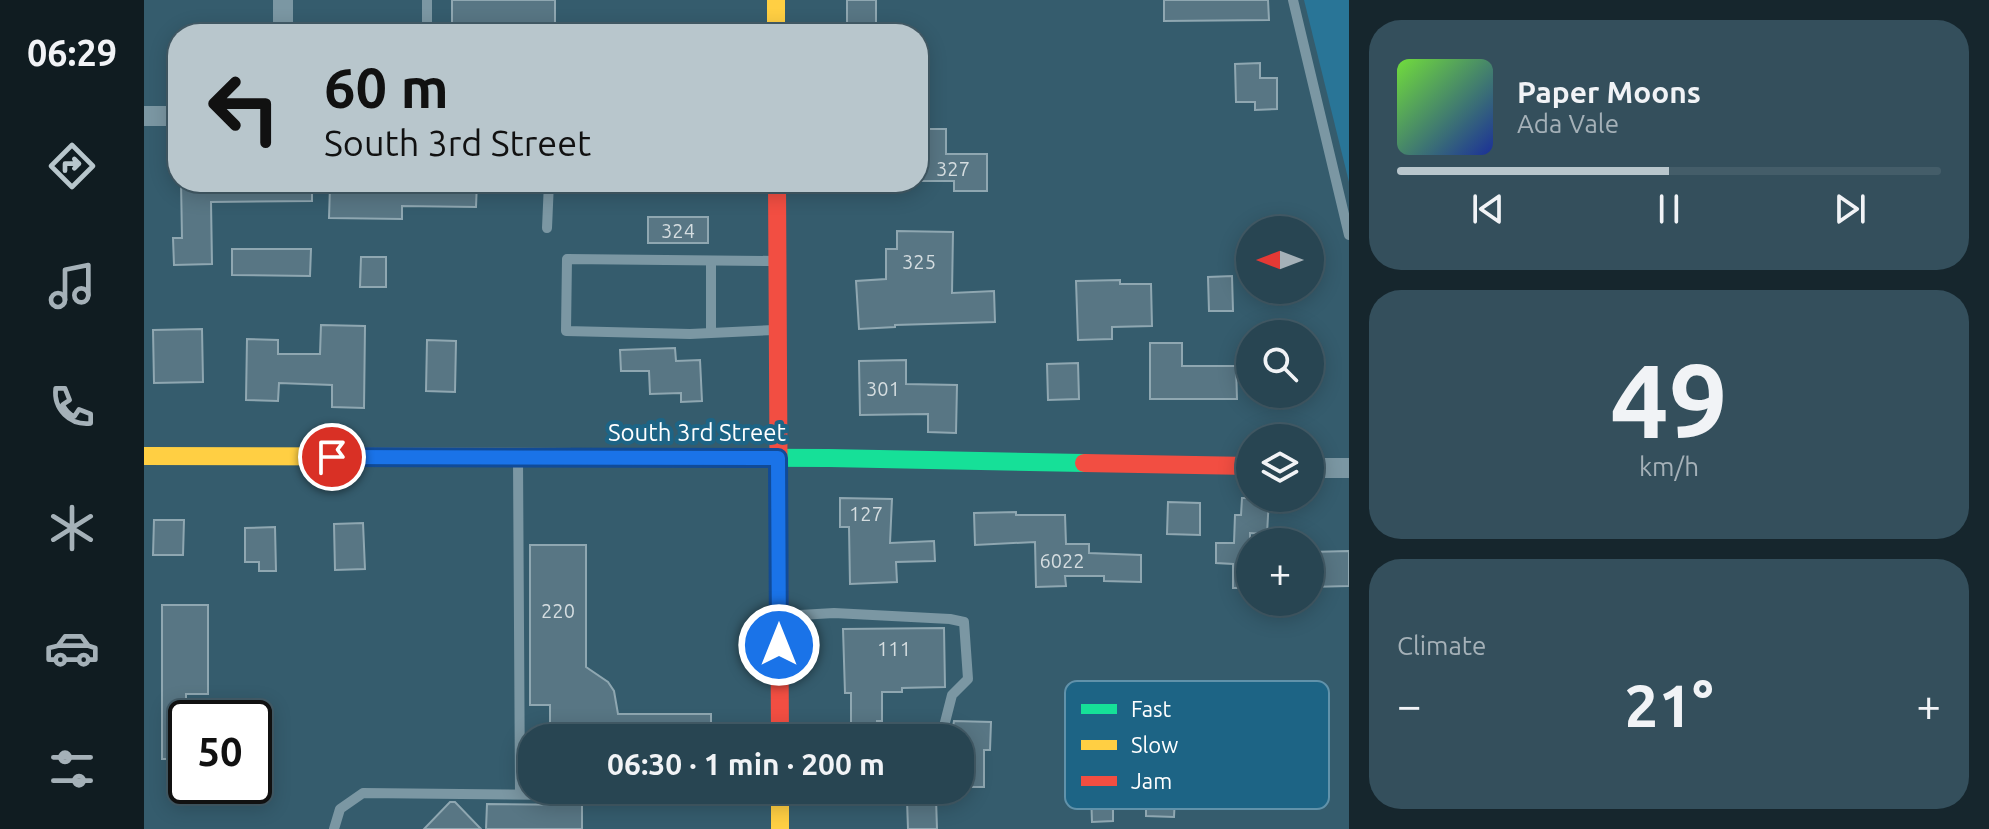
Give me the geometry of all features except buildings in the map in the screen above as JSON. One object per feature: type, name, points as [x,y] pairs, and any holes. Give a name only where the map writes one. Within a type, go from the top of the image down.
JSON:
[{"type":"street","points":[[283,0],[283,24]]},
{"type":"street","points":[[776,0],[776,24]]},
{"type":"street","points":[[144,116],[168,116]]},
{"type":"street","points":[[777,192],[780,724]]},
{"type":"street","name":"South 3rd Street","points":[[144,456],[778,458],[1236,466]]},
{"type":"street","points":[[1324,468],[1349,468]]},
{"type":"street","points":[[780,804],[780,829]]},
{"type":"lane","points":[[427,0],[427,24]]},
{"type":"lane","points":[[1293,0],[1349,235]]},
{"type":"lane","points":[[547,228],[549,192]]},
{"type":"lane","points":[[777,261],[567,259],[566,331],[690,334],[778,329]]},
{"type":"lane","points":[[711,261],[711,331]]},
{"type":"lane","points":[[518,458],[520,724]]},
{"type":"lane","points":[[779,616],[834,613],[964,622],[968,679],[952,695],[945,724]]},
{"type":"lane","points":[[334,829],[340,809],[363,793],[518,794]]},
{"type":"shaded area","points":[[1304,0],[1349,0],[1349,182]]},
{"type":"traffic: fast","points":[[579,457],[1084,463]]},
{"type":"traffic: slow","points":[[776,0],[776,24]]},
{"type":"traffic: slow","points":[[144,456],[579,457]]},
{"type":"traffic: slow","points":[[780,804],[780,829]]},
{"type":"traffic: jam","points":[[777,192],[780,724]]},
{"type":"traffic: jam","points":[[1084,463],[1236,466]]},
{"type":"route","points":[[332,457],[778,458],[779,645]]}]
